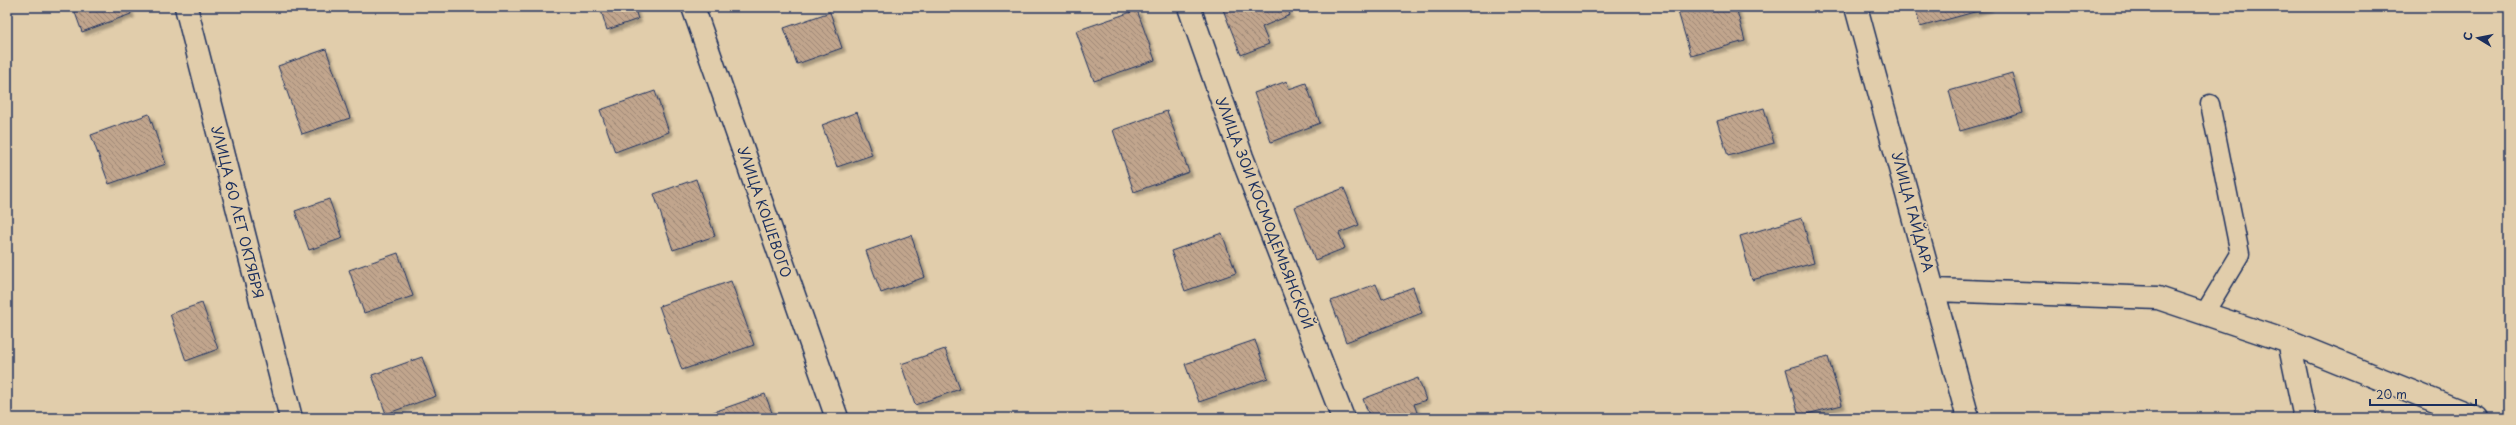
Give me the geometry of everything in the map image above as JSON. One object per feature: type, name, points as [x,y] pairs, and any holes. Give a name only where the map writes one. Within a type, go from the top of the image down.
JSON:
[{"type":"street","name":"УЛИЦА 60 ЛЕТ ОКТЯБРЯ","points":[[186,7],[291,418]]},
{"type":"street","name":"УЛИЦА КОШЕВОГО","points":[[693,7],[837,418]]},
{"type":"street","name":"УЛИЦА ЗОИ КОСМОДЕМЬЯНСКОЙ","points":[[1189,7],[1242,156],[1343,418]]},
{"type":"street","name":"УЛИЦА ГАЙДАРА","points":[[1856,7],[1935,290],[1968,418]]},
{"type":"street","points":[[1935,290],[2158,298],[2289,342],[2477,418]]},
{"type":"street","points":[[2289,342],[2305,418]]},
{"type":"lane","points":[[2204,314],[2240,254],[2210,104]]},
{"type":"building","points":[[73,7],[128,7],[131,14],[82,32]]},
{"type":"building","points":[[600,7],[634,7],[638,19],[607,30]]},
{"type":"building","points":[[1222,7],[1287,7],[1290,15],[1262,27],[1269,44],[1241,55]]},
{"type":"building","points":[[1736,7],[1745,41],[1691,56],[1677,8]]},
{"type":"building","points":[[1915,7],[1989,7],[1989,8],[1920,27]]},
{"type":"building","points":[[1137,10],[1155,60],[1094,81],[1076,31]]},
{"type":"building","points":[[830,12],[842,48],[797,64],[784,28]]},
{"type":"building","points":[[326,49],[350,118],[302,134],[278,66]]},
{"type":"building","points":[[2012,73],[2023,113],[1960,131],[1949,91]]},
{"type":"building","points":[[1287,81],[1289,89],[1306,83],[1320,123],[1271,142],[1254,93]]},
{"type":"building","points":[[655,91],[669,132],[615,152],[600,110]]},
{"type":"building","points":[[1764,108],[1774,143],[1728,156],[1717,121]]},
{"type":"building","points":[[1167,111],[1189,172],[1134,192],[1113,130]]},
{"type":"building","points":[[857,112],[872,155],[837,167],[822,125]]},
{"type":"building","points":[[149,114],[166,164],[109,184],[91,135]]},
{"type":"building","points":[[696,179],[715,236],[673,250],[654,194]]},
{"type":"building","points":[[1344,188],[1359,225],[1339,233],[1345,248],[1315,260],[1295,207]]},
{"type":"building","points":[[329,199],[343,238],[309,250],[295,211]]},
{"type":"building","points":[[1802,218],[1814,263],[1752,280],[1740,236]]},
{"type":"building","points":[[1222,233],[1236,273],[1185,291],[1171,251]]},
{"type":"building","points":[[911,235],[925,277],[881,293],[866,251]]},
{"type":"building","points":[[398,253],[413,296],[364,313],[349,270]]},
{"type":"building","points":[[731,281],[754,345],[682,370],[659,306]]},
{"type":"building","points":[[1376,284],[1382,299],[1413,287],[1422,313],[1346,342],[1331,301]]},
{"type":"building","points":[[202,303],[218,349],[186,361],[170,314]]},
{"type":"building","points":[[1255,340],[1268,378],[1199,402],[1185,364]]},
{"type":"building","points":[[945,349],[960,389],[915,405],[901,364]]},
{"type":"building","points":[[422,357],[436,396],[386,414],[372,375]]},
{"type":"building","points":[[1828,357],[1842,405],[1799,416],[1786,369]]},
{"type":"building","points":[[1418,378],[1426,400],[1414,404],[1419,418],[1370,418],[1363,399]]},
{"type":"building","points":[[765,394],[774,418],[712,418],[711,413]]}]
